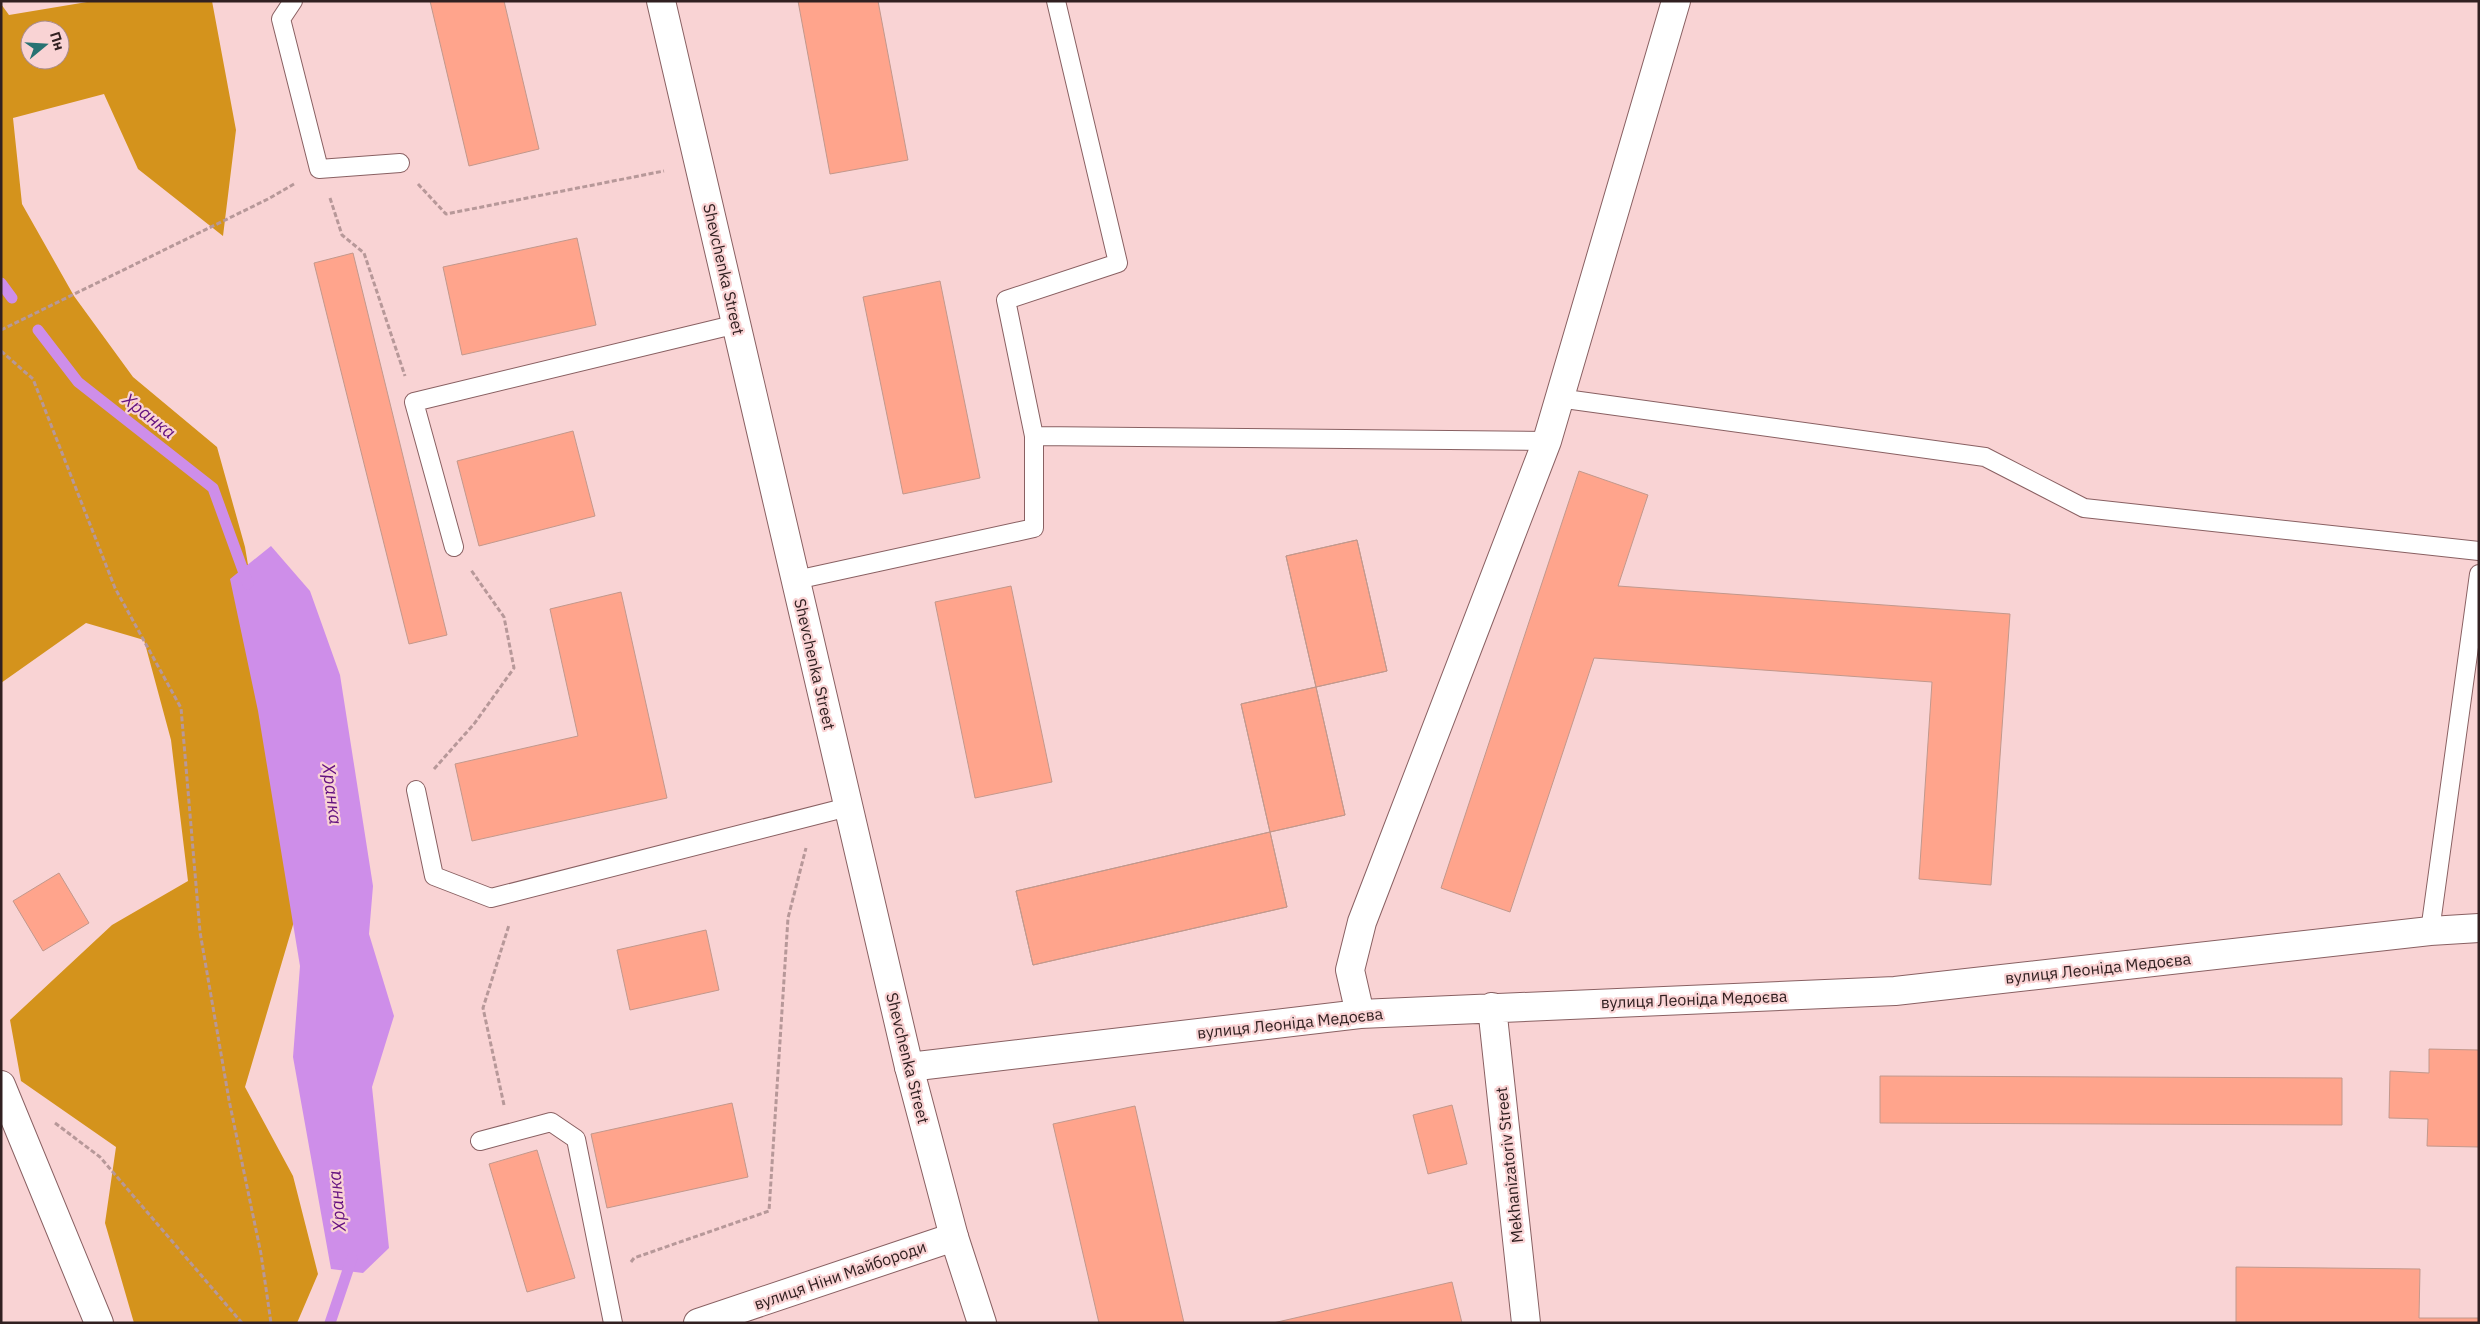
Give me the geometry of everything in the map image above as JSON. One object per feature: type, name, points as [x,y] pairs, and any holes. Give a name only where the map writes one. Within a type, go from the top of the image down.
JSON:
[{"type":"street","name":"Shevchenka Street","points":[[662,1],[909,1067],[954,1237],[982,1323]]},
{"type":"street","points":[[1360,1014],[1350,970],[1362,922],[1547,441],[1558,398],[1676,1]]},
{"type":"street","name":"вулиця Леоніда Медоєва","points":[[909,1067],[1360,1014],[1895,991],[2430,931],[2479,928]]},
{"type":"street","name":"Mekhanizatoriv Street","points":[[1492,1007],[1526,1323]]},
{"type":"street","points":[[1,1085],[99,1323]]},
{"type":"street","name":"вулиця Ніни Майбороди","points":[[698,1323],[954,1237]]},
{"type":"lane","points":[[293,1],[281,19],[319,169],[400,163]]},
{"type":"lane","points":[[796,580],[1034,528],[1034,436],[1006,300],[1118,263],[1056,1]]},
{"type":"lane","points":[[454,547],[414,402],[737,324]]},
{"type":"lane","points":[[1558,398],[1985,457],[2084,508],[2479,551]]},
{"type":"lane","points":[[1034,436],[1547,441]]},
{"type":"lane","points":[[2430,931],[2479,574]]},
{"type":"lane","points":[[416,790],[434,876],[491,898],[848,807]]},
{"type":"lane","points":[[480,1141],[551,1122],[576,1139],[613,1323]]},
{"type":"path","points":[[400,163],[446,214],[664,171]]},
{"type":"path","points":[[1,330],[268,200],[319,169],[342,236],[364,254],[414,402]]},
{"type":"path","points":[[1,351],[33,379],[115,588],[181,708],[200,932],[229,1100],[261,1254],[271,1323]]},
{"type":"path","points":[[416,790],[474,724],[514,668],[504,617],[454,547]]},
{"type":"path","points":[[608,1293],[634,1258],[770,1211],[788,918],[814,816]]},
{"type":"path","points":[[511,1133],[483,1008],[519,890]]},
{"type":"path","points":[[54,1123],[100,1157],[242,1323]]},
{"type":"shaded area","points":[[93,1],[212,1],[236,130],[223,236],[138,169],[104,94],[13,118],[22,204],[74,296],[133,377],[217,447],[245,547],[303,891],[245,1087],[293,1176],[318,1274],[297,1323],[134,1323],[105,1223],[116,1147],[21,1081],[10,1020],[112,925],[188,881],[171,740],[144,640],[86,623],[1,683],[1,4],[9,15]]},
{"type":"water","points":[[271,546],[310,591],[340,675],[373,886],[369,934],[394,1016],[372,1087],[389,1248],[363,1273],[331,1269],[293,1057],[300,966],[258,711],[230,579]]},
{"type":"building","points":[[430,1],[504,1],[539,149],[469,166]]},
{"type":"building","points":[[798,1],[878,1],[908,160],[830,174]]},
{"type":"building","points":[[577,238],[596,325],[462,355],[443,267]]},
{"type":"building","points":[[353,253],[447,635],[409,644],[314,263]]},
{"type":"building","points":[[940,281],[980,478],[903,494],[863,297]]},
{"type":"building","points":[[573,431],[595,516],[479,546],[457,461]]},
{"type":"building","points":[[1579,471],[1648,495],[1618,586],[2010,614],[1991,885],[1919,879],[1932,682],[1594,658],[1510,912],[1441,888]]},
{"type":"building","points":[[1357,540],[1387,671],[1316,687],[1286,556]]},
{"type":"building","points":[[1357,540],[1387,671],[1316,687],[1286,556]]},
{"type":"building","points":[[1011,586],[1052,782],[975,798],[935,602]]},
{"type":"building","points":[[621,592],[667,798],[472,841],[455,764],[578,736],[550,609]]},
{"type":"building","points":[[1316,687],[1345,815],[1270,832],[1241,704]]},
{"type":"building","points":[[1316,687],[1345,815],[1270,832],[1241,704]]},
{"type":"building","points":[[1270,832],[1287,907],[1033,965],[1016,891]]},
{"type":"building","points":[[1270,832],[1287,907],[1033,965],[1016,891]]},
{"type":"building","points":[[59,873],[89,923],[43,951],[13,901]]},
{"type":"building","points":[[706,930],[719,990],[630,1010],[617,950]]},
{"type":"building","points":[[2429,1049],[2479,1050],[2479,1147],[2427,1146],[2428,1119],[2389,1118],[2390,1071],[2429,1073]]},
{"type":"building","points":[[1880,1076],[2342,1078],[2342,1125],[1880,1123]]},
{"type":"building","points":[[732,1103],[748,1177],[607,1208],[591,1134]]},
{"type":"building","points":[[1452,1105],[1467,1164],[1428,1174],[1413,1115]]},
{"type":"building","points":[[1135,1106],[1184,1323],[1099,1323],[1053,1124]]},
{"type":"building","points":[[537,1150],[575,1278],[527,1292],[489,1164]]},
{"type":"building","points":[[2236,1267],[2420,1269],[2419,1318],[2479,1318],[2479,1323],[2236,1323]]},
{"type":"building","points":[[1452,1282],[1462,1323],[1273,1323]]},
{"type":"waterway","name":"Хранка","points":[[1,283],[12,298]]},
{"type":"waterway","name":"Хранка","points":[[38,330],[78,382],[213,488],[248,584]]},
{"type":"waterway","name":"Хранка","points":[[330,1323],[352,1258]]}]
